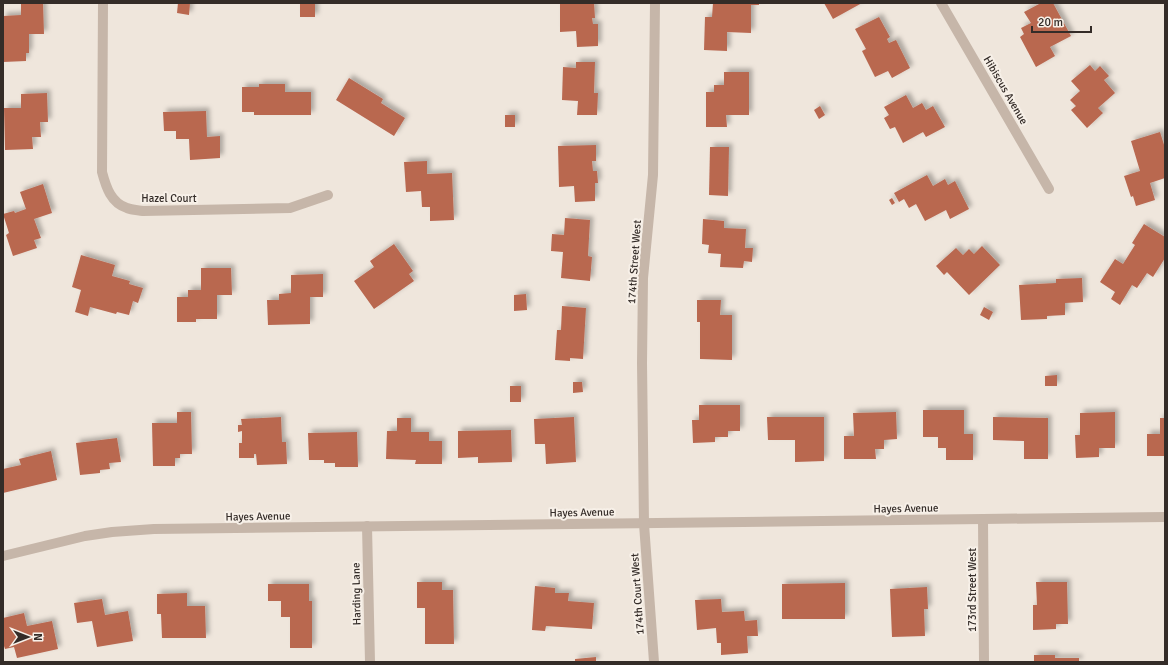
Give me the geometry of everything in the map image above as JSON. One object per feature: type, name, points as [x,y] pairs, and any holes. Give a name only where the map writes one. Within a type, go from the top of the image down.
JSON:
[{"type":"street","name":"Hazel Court","points":[[103,3],[102,172],[106,187],[114,200],[127,208],[143,211],[290,208],[328,195]]},
{"type":"street","name":"174th Street West","points":[[644,524],[642,363],[643,278],[654,175],[654,3]]},
{"type":"street","name":"Hibiscus Avenue","points":[[941,3],[1049,189]]},
{"type":"street","name":"Hayes Avenue","points":[[3,556],[66,540],[112,532],[154,529],[1165,517]]},
{"type":"street","name":"173rd Street West","points":[[983,518],[984,662]]},
{"type":"street","name":"174th Court West","points":[[644,524],[654,662]]},
{"type":"street","name":"Harding Lane","points":[[367,526],[370,662]]},
{"type":"building","points":[[21,3],[43,3],[44,34],[29,34],[29,53],[26,53],[26,61],[3,62],[3,16],[21,15]]},
{"type":"building","points":[[178,3],[190,3],[189,15],[177,13]]},
{"type":"building","points":[[300,3],[315,3],[315,17],[300,17]]},
{"type":"building","points":[[560,3],[594,3],[595,18],[592,18],[593,24],[598,24],[598,46],[577,47],[576,31],[560,32]]},
{"type":"building","points":[[713,3],[759,3],[759,5],[751,5],[751,33],[727,32],[727,51],[704,50],[705,17],[712,17]]},
{"type":"building","points":[[824,3],[862,3],[833,19]]},
{"type":"building","points":[[1041,3],[1053,3],[1071,36],[1050,47],[1055,56],[1036,67],[1020,37],[1024,34],[1021,28],[1031,23],[1024,12]]},
{"type":"building","points":[[879,17],[890,37],[887,39],[889,43],[896,40],[910,68],[892,78],[888,71],[875,77],[862,51],[866,49],[855,29]]},
{"type":"building","points":[[576,62],[595,62],[594,93],[598,93],[597,115],[577,115],[578,101],[562,100],[563,67],[576,68]]},
{"type":"building","points":[[1090,65],[1095,71],[1100,66],[1109,76],[1104,80],[1115,93],[1098,108],[1103,113],[1087,128],[1071,110],[1076,106],[1070,100],[1080,91],[1071,81]]},
{"type":"building","points":[[724,72],[749,72],[749,115],[726,115],[727,127],[706,127],[706,92],[714,92],[714,85],[724,85]]},
{"type":"building","points":[[349,78],[383,99],[381,103],[405,118],[394,136],[336,100]]},
{"type":"building","points":[[259,84],[285,84],[285,92],[311,92],[311,115],[254,115],[254,112],[242,112],[242,87],[259,87]]},
{"type":"building","points":[[47,93],[48,122],[40,122],[41,137],[32,137],[33,149],[5,150],[4,108],[21,108],[21,94]]},
{"type":"building","points":[[906,95],[913,108],[922,103],[926,110],[933,106],[945,127],[926,137],[923,132],[903,143],[895,127],[890,129],[884,118],[889,115],[884,107]]},
{"type":"building","points":[[820,106],[825,115],[819,119],[814,110]]},
{"type":"building","points":[[206,111],[207,137],[220,136],[220,158],[190,160],[189,139],[176,139],[176,131],[164,131],[163,112]]},
{"type":"building","points":[[505,115],[515,115],[515,127],[505,127]]},
{"type":"building","points":[[1160,132],[1165,148],[1165,178],[1150,183],[1155,200],[1136,206],[1133,196],[1131,197],[1124,176],[1140,171],[1131,141]]},
{"type":"building","points":[[596,145],[596,161],[592,161],[593,171],[597,171],[598,183],[595,183],[595,201],[575,202],[574,186],[559,187],[558,146]]},
{"type":"building","points":[[710,147],[729,147],[728,196],[709,195]]},
{"type":"building","points":[[427,161],[427,174],[452,173],[454,220],[430,221],[430,207],[422,207],[421,191],[406,192],[404,162]]},
{"type":"building","points":[[927,175],[933,186],[945,179],[948,185],[955,181],[969,209],[950,219],[946,210],[925,221],[916,204],[909,208],[904,199],[899,202],[894,193]]},
{"type":"building","points":[[43,184],[52,213],[34,219],[41,238],[34,240],[37,248],[13,256],[6,235],[9,233],[3,214],[14,211],[15,213],[26,209],[20,192]]},
{"type":"building","points":[[892,198],[895,203],[892,205],[889,200]]},
{"type":"building","points":[[565,218],[590,220],[588,256],[592,257],[590,281],[561,278],[563,252],[551,251],[552,234],[564,235]]},
{"type":"building","points":[[703,219],[724,221],[724,228],[746,229],[745,248],[753,248],[752,262],[744,261],[743,268],[720,267],[721,254],[708,253],[709,245],[702,244]]},
{"type":"building","points":[[1144,224],[1165,237],[1165,258],[1153,277],[1147,273],[1137,288],[1132,285],[1120,305],[1111,299],[1115,292],[1100,282],[1115,259],[1123,264],[1135,245],[1132,243]]},
{"type":"building","points":[[394,244],[413,271],[409,274],[414,281],[374,309],[354,281],[374,267],[370,261]]},
{"type":"building","points":[[982,246],[1000,265],[969,295],[947,272],[944,275],[936,266],[956,248],[963,255],[969,249],[974,254]]},
{"type":"building","points":[[81,255],[115,265],[112,276],[130,281],[129,284],[143,288],[138,303],[133,301],[129,315],[117,312],[116,314],[90,307],[88,316],[75,312],[81,290],[72,287]]},
{"type":"building","points":[[201,268],[231,268],[232,295],[217,295],[217,319],[196,319],[196,322],[177,322],[177,297],[188,297],[188,290],[201,290]]},
{"type":"building","points":[[323,274],[323,297],[310,297],[310,324],[268,325],[267,300],[279,300],[279,294],[291,293],[291,275]]},
{"type":"building","points":[[1082,278],[1083,302],[1065,303],[1065,315],[1047,316],[1047,319],[1021,320],[1019,285],[1056,283],[1056,279]]},
{"type":"building","points":[[526,294],[527,310],[514,311],[514,295]]},
{"type":"building","points":[[697,300],[721,300],[720,315],[732,315],[732,360],[700,359],[700,322],[697,322]]},
{"type":"building","points":[[562,306],[586,308],[583,359],[570,358],[570,361],[555,360],[557,330],[561,330]]},
{"type":"building","points":[[984,307],[993,312],[989,320],[980,315]]},
{"type":"building","points":[[1057,375],[1057,386],[1045,386],[1045,376]]},
{"type":"building","points":[[573,382],[582,382],[583,392],[573,393]]},
{"type":"building","points":[[510,386],[521,386],[521,402],[510,402]]},
{"type":"building","points":[[699,405],[740,405],[740,431],[728,431],[728,437],[715,437],[715,442],[693,443],[692,420],[699,420]]},
{"type":"building","points":[[923,410],[964,410],[964,434],[973,434],[973,460],[946,460],[946,448],[938,448],[938,437],[923,437]]},
{"type":"building","points":[[177,412],[191,412],[192,454],[180,454],[180,458],[175,458],[175,466],[153,466],[152,423],[177,423]]},
{"type":"building","points":[[896,412],[897,439],[884,440],[884,449],[875,449],[876,459],[844,459],[844,436],[854,436],[853,413]]},
{"type":"building","points":[[1115,412],[1115,448],[1099,448],[1099,457],[1076,458],[1075,435],[1080,435],[1080,413]]},
{"type":"building","points":[[281,417],[282,442],[286,442],[287,464],[257,465],[256,454],[254,454],[254,458],[239,458],[239,443],[242,443],[242,431],[238,432],[238,425],[242,425],[241,419]]},
{"type":"building","points":[[574,417],[576,462],[546,464],[545,444],[535,444],[534,419]]},
{"type":"building","points":[[767,417],[824,417],[824,461],[795,462],[795,440],[768,440]]},
{"type":"building","points":[[993,417],[1048,418],[1048,459],[1024,459],[1024,441],[993,440]]},
{"type":"building","points":[[397,418],[411,418],[411,432],[429,432],[429,441],[442,441],[442,464],[415,464],[416,460],[386,459],[387,431],[397,431]]},
{"type":"building","points":[[1160,418],[1165,418],[1165,456],[1147,456],[1147,434],[1160,434]]},
{"type":"building","points":[[511,430],[512,462],[478,463],[478,457],[458,458],[458,431]]},
{"type":"building","points":[[357,432],[358,467],[335,467],[335,463],[324,463],[324,460],[309,460],[308,433]]},
{"type":"building","points":[[117,438],[121,462],[109,463],[110,469],[100,470],[100,473],[80,475],[76,443]]},
{"type":"building","points":[[51,451],[57,480],[3,493],[3,469],[21,465],[19,459]]},
{"type":"building","points":[[417,582],[442,582],[442,590],[453,590],[454,644],[425,644],[425,608],[417,608]]},
{"type":"building","points":[[1036,582],[1067,582],[1068,624],[1056,624],[1056,629],[1033,630],[1033,605],[1037,605]]},
{"type":"building","points":[[845,583],[845,619],[782,619],[782,584]]},
{"type":"building","points":[[268,584],[309,584],[309,601],[312,601],[312,648],[290,648],[290,617],[281,617],[281,601],[268,601]]},
{"type":"building","points":[[535,586],[555,588],[555,593],[569,593],[568,601],[594,603],[592,629],[546,626],[545,631],[532,630]]},
{"type":"building","points":[[927,587],[928,609],[924,609],[925,636],[892,637],[890,589]]},
{"type":"building","points":[[187,593],[187,606],[205,606],[206,638],[162,638],[161,614],[157,614],[157,594]]},
{"type":"building","points":[[102,599],[105,615],[128,611],[133,641],[97,647],[92,621],[77,623],[74,603]]},
{"type":"building","points":[[721,599],[722,612],[744,611],[745,621],[757,620],[758,636],[747,636],[748,653],[721,655],[721,643],[717,643],[716,628],[697,630],[695,600]]},
{"type":"building","points":[[24,613],[27,626],[52,621],[58,649],[17,658],[14,647],[5,649],[3,643],[3,618]]},
{"type":"building","points":[[1034,655],[1055,655],[1055,658],[1079,658],[1079,662],[1034,662]]},
{"type":"building","points":[[596,657],[596,662],[575,662],[575,659]]}]
